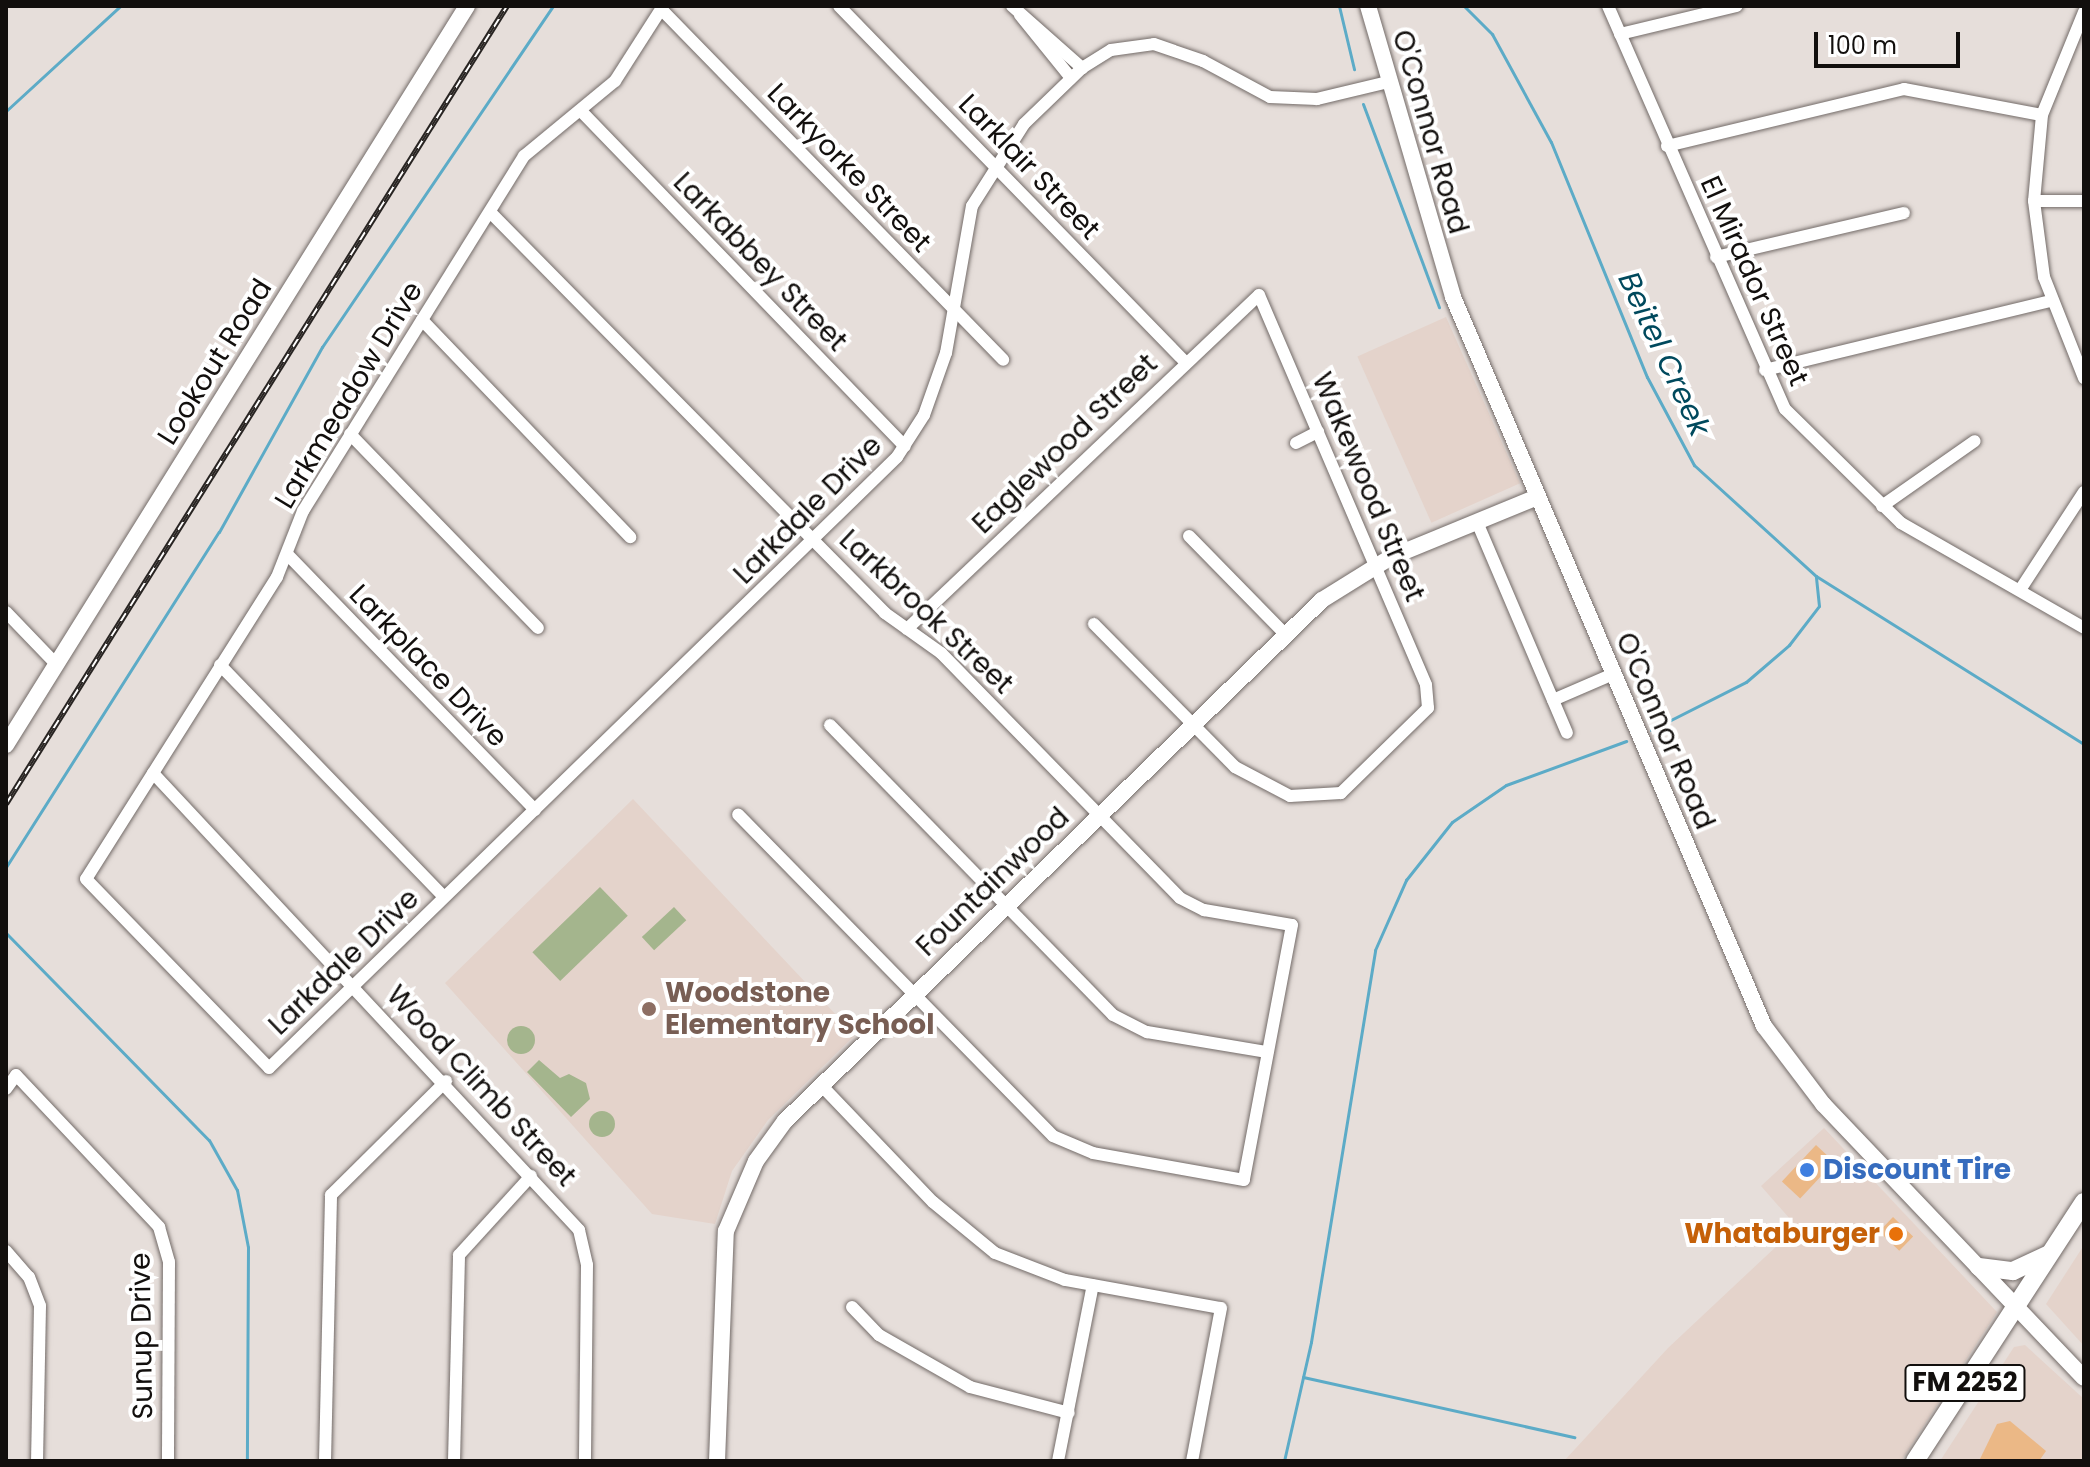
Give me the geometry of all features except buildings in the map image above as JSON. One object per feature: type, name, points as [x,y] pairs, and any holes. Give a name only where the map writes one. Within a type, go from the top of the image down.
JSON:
[{"type":"main road","name":"FM 2252","points":[[1915,1461],[2084,1202]]},
{"type":"main road","points":[[1979,1267],[2013,1271],[2050,1254]]},
{"type":"street","name":"Lookout Road","points":[[6,745],[467,6]]},
{"type":"street","name":"Larklair Street","points":[[839,6],[1185,362]]},
{"type":"street","name":"O'Connor Road","points":[[1368,6],[1441,267],[1764,1026],[1823,1104],[2084,1378]]},
{"type":"street","name":"El Mirador Street","points":[[1608,6],[1765,370],[1785,409],[1882,506],[2084,628]]},
{"type":"street","points":[[1620,34],[1737,6]]},
{"type":"street","name":"Larkmeadow Drive","points":[[269,1068],[86,879],[288,555],[303,511],[532,145],[581,111],[615,81],[662,8]]},
{"type":"street","name":"Larkyorke Street","points":[[662,8],[1003,360]]},
{"type":"street","points":[[2083,8],[2042,115],[2034,201],[2051,301],[2084,378]]},
{"type":"street","points":[[1016,10],[1082,68]]},
{"type":"street","points":[[1016,10],[1071,78]]},
{"type":"street","name":"Larkdale Drive","points":[[269,1068],[815,541],[905,446],[939,376],[963,234],[994,165],[1082,68],[1111,50],[1154,44],[1203,61],[1270,97],[1317,99],[1388,82]]},
{"type":"street","points":[[1667,146],[1904,89],[2042,115]]},
{"type":"street","name":"Larkabbey Street","points":[[581,111],[905,446]]},
{"type":"street","points":[[2034,201],[2084,201]]},
{"type":"street","name":"Larkbrook Street","points":[[490,212],[815,541],[907,629],[941,653],[1192,906],[1292,925],[1267,1052]]},
{"type":"street","points":[[1716,257],[1904,213]]},
{"type":"street","name":"Eaglewood Street","points":[[907,629],[1259,295]]},
{"type":"street","name":"Wakewood Street","points":[[1192,725],[1262,785],[1326,799],[1423,714],[1429,700],[1376,566],[1259,295]]},
{"type":"street","points":[[1765,370],[2051,301]]},
{"type":"street","points":[[422,320],[630,537]]},
{"type":"street","points":[[1296,443],[1318,432]]},
{"type":"street","points":[[350,434],[538,628]]},
{"type":"street","points":[[1882,506],[1975,441]]},
{"type":"street","points":[[2020,590],[2084,492]]},
{"type":"street","name":"Fountainwood","points":[[717,1461],[726,1231],[771,1138],[821,1085],[1285,634],[1376,566],[1537,497]]},
{"type":"street","points":[[1477,522],[1567,733]]},
{"type":"street","points":[[1189,536],[1285,634]]},
{"type":"street","name":"Larkplace Drive","points":[[288,555],[535,810]]},
{"type":"street","points":[[6,612],[57,665]]},
{"type":"street","points":[[1094,624],[1192,725]]},
{"type":"street","points":[[220,665],[444,897]]},
{"type":"street","points":[[1553,700],[1613,674]]},
{"type":"street","points":[[738,814],[1053,1136],[1093,1153],[1244,1180],[1267,1052],[1125,1024],[830,725]]},
{"type":"street","name":"Wood Climb Street","points":[[153,773],[446,1081],[579,1230],[586,1251],[585,1461]]},
{"type":"street","name":"Sunup Drive","points":[[6,1089],[16,1075],[163,1235],[169,1262],[168,1461]]},
{"type":"street","points":[[325,1461],[331,1195],[446,1081]]},
{"type":"street","points":[[821,1085],[970,1236],[1018,1264],[1093,1285],[1221,1308],[1192,1461]]},
{"type":"street","points":[[454,1461],[459,1255],[531,1176]]},
{"type":"street","points":[[6,1251],[29,1277],[40,1306],[37,1461]]},
{"type":"street","points":[[1058,1461],[1093,1285]]},
{"type":"street","points":[[852,1307],[879,1335],[970,1387],[1069,1413]]},
{"type":"shaded area","points":[[1446,317],[1520,483],[1431,523],[1357,356]]},
{"type":"shaded area","name":"Woodstone Elementary School","points":[[633,799],[855,1035],[768,1120],[732,1171],[715,1224],[652,1214],[445,983]]},
{"type":"shaded area","points":[[1824,1128],[1997,1312],[1901,1461],[1564,1461],[1668,1348],[1797,1227],[1761,1186]]},
{"type":"shaded area","points":[[2084,1245],[2084,1346],[2046,1304]]},
{"type":"shaded area","points":[[2025,1345],[2084,1399],[2084,1461],[1940,1461],[2014,1347]]},
{"type":"green space","points":[[600,887],[628,916],[560,981],[532,952]]},
{"type":"green space","points":[[674,907],[686,920],[654,950],[642,937]]},
{"type":"green space","points":[[521,1026],[531,1030],[535,1040],[531,1050],[521,1054],[511,1050],[507,1040],[511,1030]]},
{"type":"green space","points":[[539,1060],[560,1078],[569,1074],[586,1083],[590,1099],[571,1117],[527,1072]]},
{"type":"green space","points":[[602,1111],[611,1115],[615,1124],[611,1133],[602,1137],[593,1133],[589,1124],[593,1115]]},
{"type":"waterway","points":[[6,111],[120,6]]},
{"type":"waterway","points":[[6,867],[219,532],[322,347],[553,6]]},
{"type":"waterway","points":[[1339,6],[1354,69]]},
{"type":"waterway","name":"Beitel Creek","points":[[1464,6],[1492,34],[1551,142],[1647,377],[1694,465],[1816,576],[2084,744]]},
{"type":"waterway","points":[[1363,104],[1439,307]]},
{"type":"waterway","points":[[1651,730],[1746,682],[1789,645],[1819,606],[1816,576]]},
{"type":"waterway","points":[[1284,1461],[1311,1342],[1375,950],[1406,880],[1452,822],[1506,785],[1626,741]]},
{"type":"waterway","points":[[6,933],[209,1140],[237,1190],[248,1247],[247,1461]]},
{"type":"waterway","points":[[1303,1377],[1574,1437]]},
{"type":"railway","points":[[6,804],[507,6]]},
{"type":"place","name":"Woodstone Elementary School","points":[[649,1009]]},
{"type":"place","name":"Discount Tire","points":[[1807,1170]]},
{"type":"place","name":"Whataburger","points":[[1896,1234]]}]
